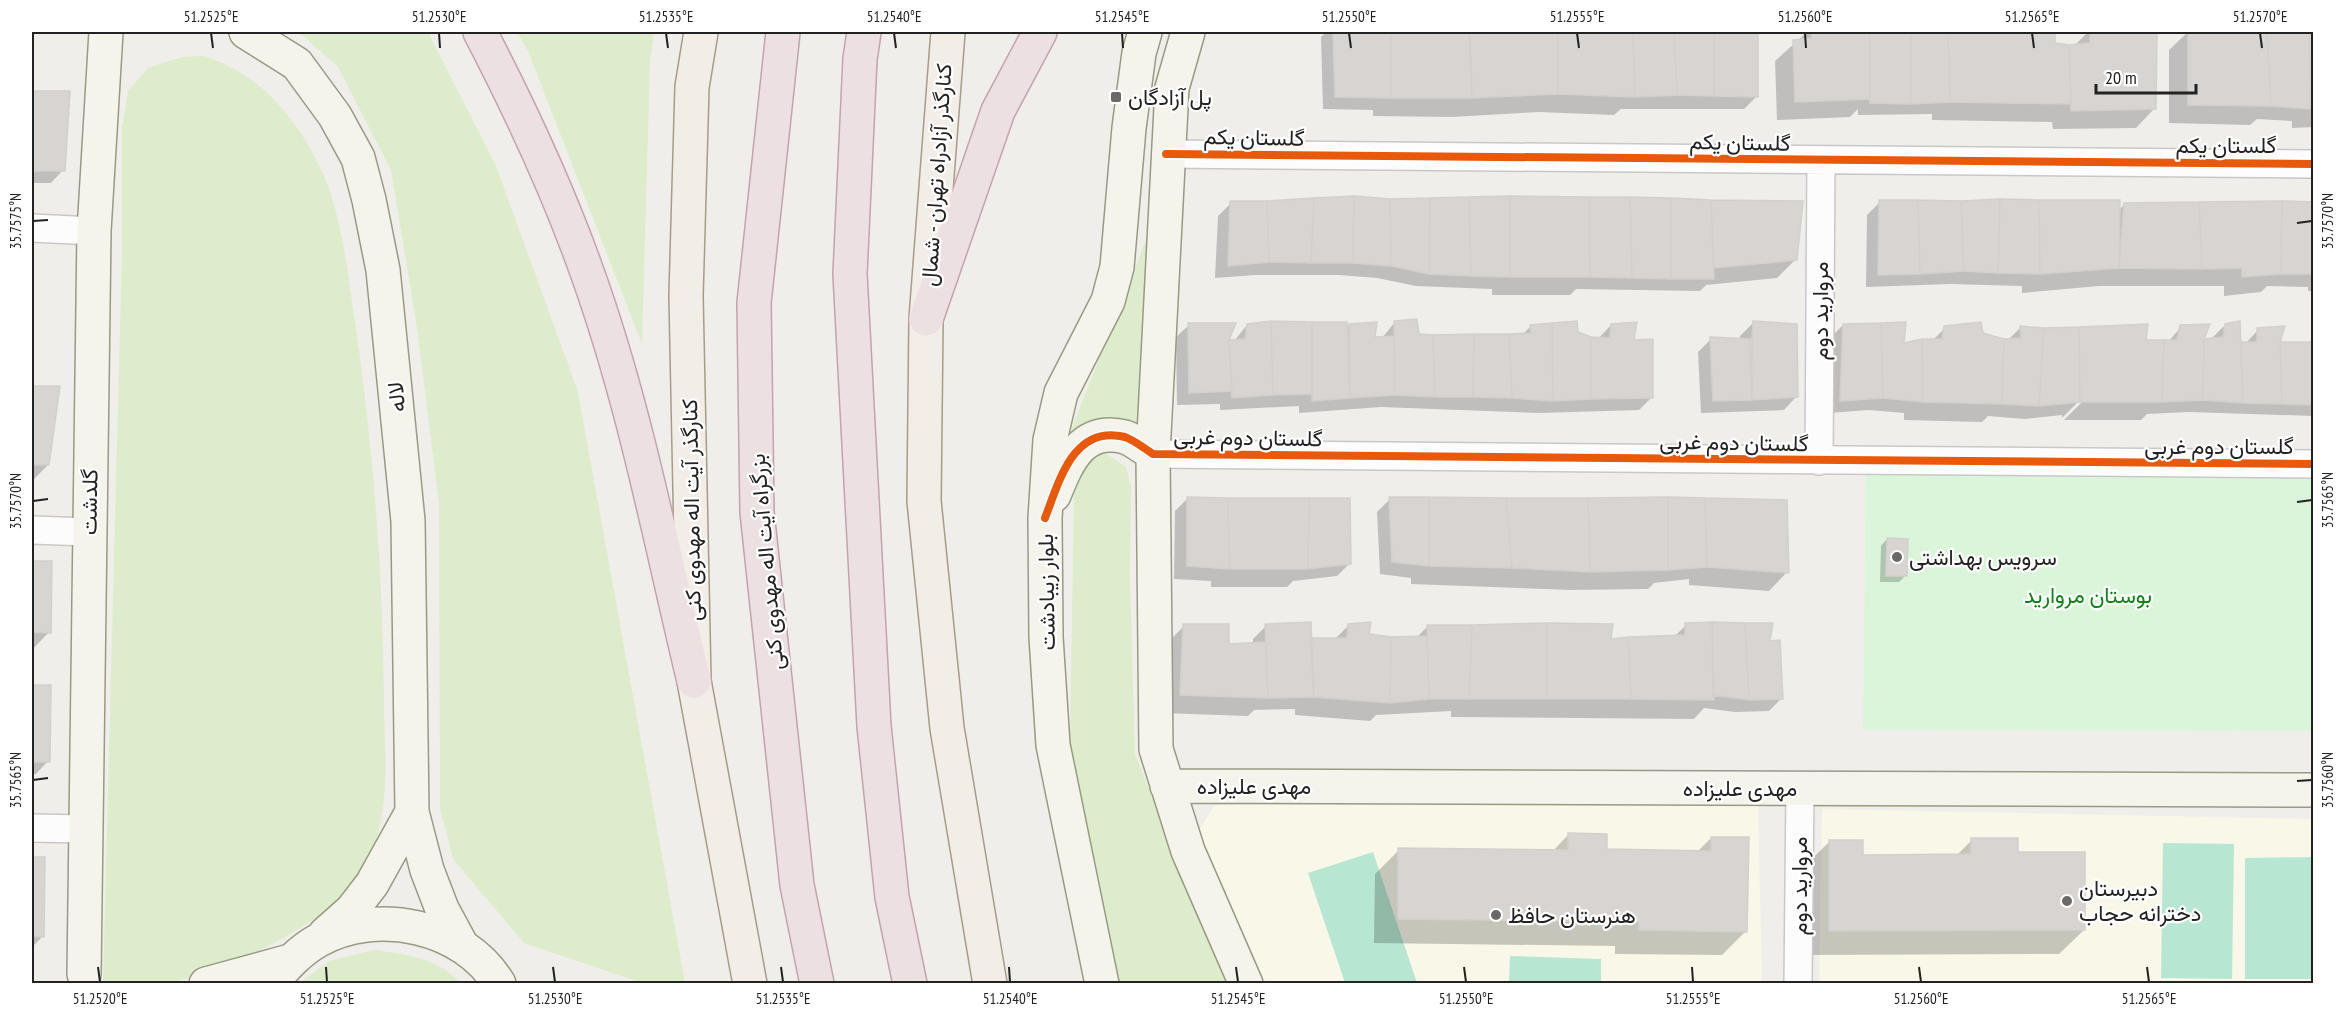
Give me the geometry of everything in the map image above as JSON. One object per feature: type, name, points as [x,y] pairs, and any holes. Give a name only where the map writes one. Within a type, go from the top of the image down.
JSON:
[{"type":"highway","points":[[480,32],[514,98],[587,272],[629,409],[694,681]]},
{"type":"highway","name":"بزرگراه آیت اله مهدوی کنی","points":[[783,32],[754,303],[757,512],[797,885],[817,984]]},
{"type":"highway","points":[[864,32],[860,59],[850,274],[874,726],[892,897],[910,984]]},
{"type":"highway","points":[[926,319],[998,111],[1040,32]]},
{"type":"main road","name":"کنارگذر آیت اله مهدوی کنی","points":[[701,32],[692,87],[686,296],[694,681],[750,984]]},
{"type":"main road","name":"کنارگذر آزادراه تهران - شمال","points":[[926,319],[948,32]]},
{"type":"main road","points":[[926,319],[924,501],[947,728],[990,984]]},
{"type":"street","name":"گلدشت","points":[[84,974],[84,829],[94,231],[106,32]]},
{"type":"street","name":"لاله","points":[[246,32],[297,64],[335,116],[358,158],[369,200],[382,270],[408,521],[412,812],[427,870],[442,909],[462,946]]},
{"type":"street","name":"بلوار زیبادشت","points":[[1097,977],[1053,745],[1046,637],[1045,518],[1050,440],[1061,393],[1108,301],[1117,267],[1129,128],[1139,53],[1145,32]]},
{"type":"street","points":[[1188,32],[1172,88],[1153,454],[1156,749],[1188,850],[1246,984]]},
{"type":"street","name":"گلستان یکم","points":[[1167,154],[2313,164]]},
{"type":"street","name":"مروارید دوم","points":[[1818,461],[1821,161]]},
{"type":"street","points":[[32,228],[94,231]]},
{"type":"street","points":[[1045,518],[1068,460],[1085,442],[1107,436],[1126,438],[1153,454]]},
{"type":"street","name":"گلستان دوم غربی","points":[[1153,454],[2313,465]]},
{"type":"street","points":[[32,530],[88,532]]},
{"type":"street","name":"مهدی علیزاده","points":[[1167,786],[2313,790]]},
{"type":"street","name":"مروارید دوم","points":[[1798,984],[1800,788]]},
{"type":"street","points":[[206,984],[281,972],[352,910],[372,884],[412,812]]},
{"type":"street","points":[[32,828],[84,829]]},
{"type":"street","points":[[319,940],[352,927],[390,923],[428,930],[462,946],[503,981]]},
{"type":"shaded area","name":"هنرستان حافظ","points":[[1215,805],[1758,805],[1762,983],[1266,983],[1200,847],[1200,828]]},
{"type":"shaded area","name":"دبیرستان دخترانه حجاب","points":[[1822,809],[2313,819],[2313,983],[1819,984]]},
{"type":"green space","points":[[299,32],[428,32],[496,166],[578,392],[685,983],[642,983],[524,943],[453,859],[440,808],[439,503],[417,328],[391,170],[338,67]]},
{"type":"green space","points":[[517,32],[654,32],[650,62],[642,344],[528,51]]},
{"type":"green space","points":[[203,56],[243,74],[276,102],[290,119],[303,137],[324,176],[340,227],[361,363],[376,508],[383,654],[384,803],[376,842],[354,882],[337,902],[301,928],[229,964],[182,980],[155,984],[103,984],[122,251],[122,127],[128,91],[148,68],[182,57]]},
{"type":"green space","points":[[1147,237],[1144,437],[1089,424],[1070,433]]},
{"type":"green space","points":[[1105,453],[1126,467],[1131,486],[1130,577],[1135,754],[1228,983],[1118,983],[1070,747],[1074,486],[1085,464],[1093,457]]},
{"type":"green space","name":"بوستان مروارید","points":[[1866,459],[2313,460],[2311,731],[1863,730]]},
{"type":"green space","points":[[2163,843],[2234,844],[2232,979],[2161,978]]},
{"type":"green space","points":[[1373,852],[1417,983],[1345,983],[1308,873]]},
{"type":"green space","points":[[2313,857],[2313,979],[2245,979],[2245,858]]},
{"type":"green space","points":[[374,950],[409,956],[431,963],[442,968],[460,983],[300,983],[329,961]]},
{"type":"green space","points":[[1510,956],[1601,959],[1601,983],[1509,983]]},
{"type":"building","points":[[1333,32],[1391,32],[1391,98],[1335,97]]},
{"type":"building","points":[[1391,32],[1470,32],[1472,98],[1391,98]]},
{"type":"building","points":[[1558,32],[1558,94],[1472,98],[1469,34]]},
{"type":"building","points":[[1558,32],[1633,32],[1635,97],[1558,94]]},
{"type":"building","points":[[1633,32],[1674,32],[1677,95],[1635,97]]},
{"type":"building","points":[[1674,32],[1714,32],[1714,96],[1677,95]]},
{"type":"building","points":[[1714,32],[1758,32],[1758,97],[1714,96]]},
{"type":"building","points":[[1811,32],[1870,32],[1870,99],[1795,102],[1793,40],[1812,38]]},
{"type":"building","points":[[1870,32],[1911,32],[1911,104],[1870,103]]},
{"type":"building","points":[[1911,32],[1948,32],[1950,102],[1911,104]]},
{"type":"building","points":[[1948,32],[2055,32],[2055,43],[2069,45],[2071,104],[1950,102]]},
{"type":"building","points":[[2090,32],[2157,32],[2156,109],[2071,111],[2069,45],[2090,43]]},
{"type":"building","points":[[2188,32],[2267,33],[2271,106],[2188,105]]},
{"type":"building","points":[[2309,32],[2314,33],[2314,109],[2310,109]]},
{"type":"building","points":[[2309,32],[2310,109],[2271,106],[2267,33]]},
{"type":"building","points":[[32,91],[70,91],[65,171],[32,171]]},
{"type":"building","points":[[1354,196],[1390,199],[1391,266],[1353,263]]},
{"type":"building","points":[[1354,196],[1353,263],[1311,263],[1314,198]]},
{"type":"building","points":[[1510,196],[1589,197],[1590,277],[1510,277]]},
{"type":"building","points":[[1510,196],[1510,277],[1471,276],[1469,197]]},
{"type":"building","points":[[1469,197],[1471,276],[1429,274],[1430,198]]},
{"type":"building","points":[[1589,197],[1630,197],[1632,278],[1590,277]]},
{"type":"building","points":[[1630,197],[1671,198],[1671,279],[1632,278]]},
{"type":"building","points":[[1314,198],[1311,263],[1269,262],[1267,201]]},
{"type":"building","points":[[1430,198],[1429,274],[1391,266],[1390,199]]},
{"type":"building","points":[[1671,198],[1711,200],[1714,279],[1671,279]]},
{"type":"building","points":[[2000,199],[2039,200],[2040,274],[1998,273]]},
{"type":"building","points":[[2000,199],[1998,273],[1964,271],[1961,201]]},
{"type":"building","points":[[1711,200],[1803,201],[1797,260],[1714,268]]},
{"type":"building","points":[[1879,200],[1918,200],[1920,274],[1878,275]]},
{"type":"building","points":[[1918,200],[1961,201],[1964,271],[1920,274]]},
{"type":"building","points":[[2039,200],[2120,200],[2119,268],[2040,274]]},
{"type":"building","points":[[1230,201],[1267,201],[1269,262],[1228,266]]},
{"type":"building","points":[[2282,201],[2314,202],[2314,274],[2281,274]]},
{"type":"building","points":[[2282,201],[2281,274],[2242,277],[2242,268],[2202,269],[2199,202]]},
{"type":"building","points":[[2199,202],[2202,269],[2119,268],[2124,203]]},
{"type":"building","points":[[1417,319],[1419,334],[1433,335],[1435,397],[1395,395],[1394,321]]},
{"type":"building","points":[[1271,321],[1312,322],[1312,394],[1273,395]]},
{"type":"building","points":[[1271,321],[1273,395],[1232,398],[1229,340],[1245,339],[1247,324]]},
{"type":"building","points":[[1577,321],[1578,332],[1591,337],[1591,399],[1553,401],[1552,323]]},
{"type":"building","points":[[1753,321],[1797,324],[1798,397],[1752,400],[1749,339],[1752,339]]},
{"type":"building","points":[[2240,321],[2243,403],[2203,400],[2204,339],[2223,337],[2225,324]]},
{"type":"building","points":[[1312,322],[1347,322],[1350,398],[1312,401]]},
{"type":"building","points":[[1377,322],[1375,337],[1394,336],[1395,395],[1350,398],[1349,324]]},
{"type":"building","points":[[1637,322],[1634,340],[1653,339],[1653,398],[1591,399],[1591,337],[1610,338],[1611,324]]},
{"type":"building","points":[[1906,322],[1904,343],[1922,339],[1923,402],[1883,398],[1881,323]]},
{"type":"building","points":[[1981,322],[1983,333],[2004,339],[2002,404],[1923,402],[1922,339],[1942,339],[1944,326]]},
{"type":"building","points":[[1188,323],[1236,323],[1229,340],[1232,391],[1189,393]]},
{"type":"building","points":[[1552,323],[1553,401],[1512,398],[1509,334],[1531,333],[1530,325]]},
{"type":"building","points":[[1881,323],[1883,398],[1840,401],[1843,324]]},
{"type":"building","points":[[2148,324],[2146,340],[2164,340],[2162,402],[2080,402],[2079,327]]},
{"type":"building","points":[[2210,324],[2204,339],[2203,400],[2162,402],[2164,340],[2177,340],[2180,325]]},
{"type":"building","points":[[2020,326],[2044,328],[2039,406],[2002,404],[2004,339],[2021,338]]},
{"type":"building","points":[[2285,326],[2280,342],[2282,404],[2243,403],[2241,342],[2257,342],[2257,328]]},
{"type":"building","points":[[2079,327],[2080,402],[2039,406],[2044,328]]},
{"type":"building","points":[[1474,334],[1509,334],[1512,398],[1473,397]]},
{"type":"building","points":[[1474,334],[1473,397],[1435,397],[1433,335]]},
{"type":"building","points":[[1710,337],[1752,339],[1752,400],[1713,401]]},
{"type":"building","points":[[2280,342],[2314,342],[2314,405],[2282,404]]},
{"type":"building","points":[[32,386],[60,386],[49,465],[32,465]]},
{"type":"building","points":[[1187,497],[1228,498],[1229,569],[1187,566]]},
{"type":"building","points":[[1389,497],[1429,497],[1429,566],[1392,562]]},
{"type":"building","points":[[1429,497],[1506,498],[1512,568],[1429,566]]},
{"type":"building","points":[[1668,497],[1705,498],[1707,567],[1668,570]]},
{"type":"building","points":[[1668,497],[1668,570],[1590,572],[1588,498]]},
{"type":"building","points":[[1228,498],[1309,498],[1308,569],[1229,569]]},
{"type":"building","points":[[1309,498],[1350,498],[1351,564],[1308,569]]},
{"type":"building","points":[[1506,498],[1588,498],[1590,572],[1512,568]]},
{"type":"building","points":[[1705,498],[1787,500],[1789,573],[1707,567]]},
{"type":"building","name":"سرویس بهداشتی","points":[[1887,538],[1908,539],[1907,576],[1886,576]]},
{"type":"building","points":[[32,561],[52,561],[51,633],[32,632]]},
{"type":"building","points":[[1311,622],[1314,697],[1268,698],[1265,624]]},
{"type":"building","points":[[1371,622],[1369,634],[1391,637],[1390,703],[1314,697],[1310,638],[1347,638],[1348,624]]},
{"type":"building","points":[[1712,622],[1745,623],[1749,700],[1713,695]]},
{"type":"building","points":[[1712,622],[1714,700],[1631,699],[1628,637],[1685,635],[1685,623]]},
{"type":"building","points":[[1547,623],[1613,624],[1611,639],[1628,637],[1631,699],[1547,699]]},
{"type":"building","points":[[1547,623],[1547,699],[1469,699],[1472,625]]},
{"type":"building","points":[[1745,623],[1773,623],[1770,641],[1780,640],[1783,699],[1749,700]]},
{"type":"building","points":[[1183,624],[1229,624],[1229,644],[1266,642],[1268,698],[1180,695]]},
{"type":"building","points":[[1427,625],[1472,625],[1469,699],[1429,699]]},
{"type":"building","points":[[1427,636],[1429,699],[1390,703],[1391,637]]},
{"type":"building","points":[[32,685],[51,685],[50,762],[32,762]]},
{"type":"building","points":[[1568,833],[1607,834],[1607,849],[1711,851],[1711,837],[1749,837],[1747,932],[1639,930],[1639,922],[1398,919],[1398,848],[1568,850]]},
{"type":"building","points":[[1971,838],[2018,838],[2018,852],[2085,852],[2085,930],[1829,931],[1829,840],[1863,840],[1863,855],[1971,854]]},
{"type":"building","points":[[32,857],[45,857],[44,937],[32,936]]},
{"type":"cycle path","points":[[1166,154],[2314,164]]},
{"type":"cycle path","points":[[1045,518],[1056,488],[1071,459],[1081,447],[1093,439],[1107,435],[1128,438],[1153,454],[2314,464]]},
{"type":"place","name":"پل آزادگان","points":[[1116,97]]},
{"type":"place","name":"سرویس بهداشتی","points":[[1897,557]]},
{"type":"place","name":"دبیرستان دخترانه حجاب","points":[[2067,901]]},
{"type":"place","name":"هنرستان حافظ","points":[[1496,915]]}]
